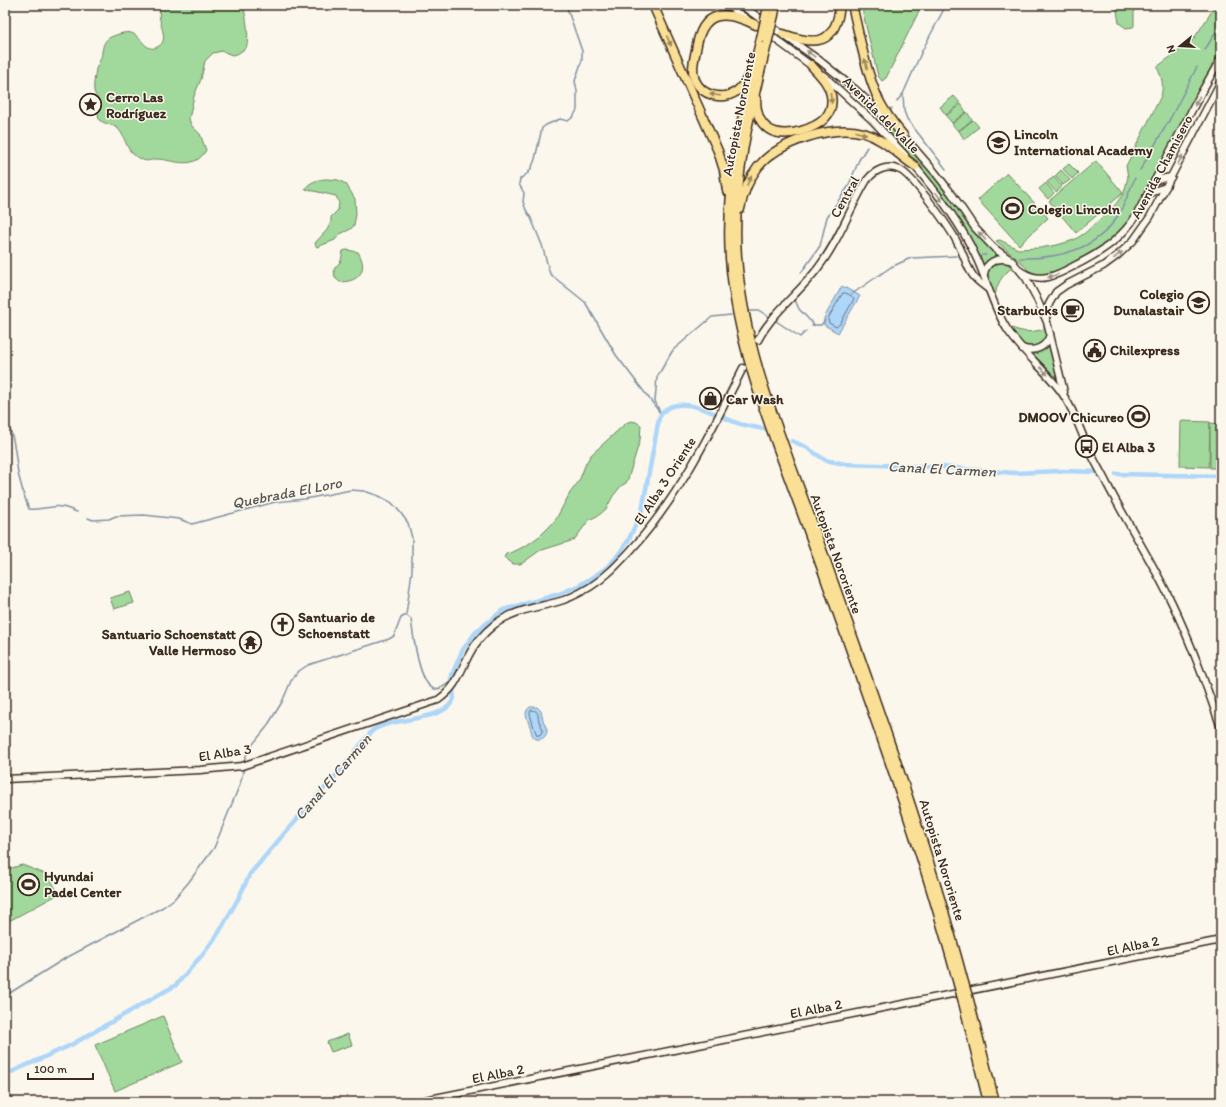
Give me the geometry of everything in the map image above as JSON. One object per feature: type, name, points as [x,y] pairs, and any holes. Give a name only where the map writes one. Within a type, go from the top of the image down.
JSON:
[{"type":"highway","points":[[653,5],[720,157],[725,176],[729,212]]},
{"type":"highway","name":"Autopista Nororiente","points":[[776,5],[770,10],[757,84],[740,163],[736,232],[738,273],[742,304],[757,368],[909,800],[943,906],[961,983]]},
{"type":"highway","points":[[783,34],[804,41],[822,39],[832,33],[836,26],[839,17],[840,5]]},
{"type":"highway","points":[[852,5],[874,91],[885,112],[903,135]]},
{"type":"highway","points":[[754,66],[746,81],[739,88],[731,94],[722,96],[709,94],[701,88],[695,79],[693,70],[699,34],[704,25],[710,20],[719,16],[730,15],[756,25]]},
{"type":"highway","name":"Autopista Nororiente","points":[[764,41],[754,66],[737,140],[732,175],[729,212],[730,246],[733,285],[739,324],[747,357],[765,412],[905,808],[961,983],[995,1102]]},
{"type":"highway","points":[[757,84],[757,112],[761,122],[768,129],[786,134],[813,127],[827,116],[831,107],[832,99],[827,85],[811,65]]},
{"type":"highway","points":[[736,232],[747,184],[754,173],[762,162],[772,154],[783,147],[803,139],[837,130],[865,133],[890,146],[915,166]]},
{"type":"highway","name":"Autopista Nororiente","points":[[966,1001],[988,1102]]},
{"type":"street","name":"Avenida del Valle","points":[[726,5],[811,65],[861,110],[915,166],[963,231],[984,274],[988,289],[1002,321],[1021,347],[1065,397],[1086,443],[1132,532],[1143,548],[1171,600],[1188,638],[1221,728]]},
{"type":"street","name":"Avenida del Valle","points":[[741,5],[835,72],[873,106],[903,135],[939,178],[975,228],[994,248],[1012,261],[1020,270],[1036,297],[1046,318],[1065,397]]},
{"type":"street","name":"Avenida Chamisero","points":[[1020,270],[1033,277],[1044,278],[1059,274],[1086,261],[1104,250],[1120,236],[1134,219],[1221,58]]},
{"type":"street","name":"Avenida Chamisero","points":[[1046,318],[1049,304],[1056,292],[1112,259],[1133,241],[1148,222],[1221,81]]},
{"type":"street","name":"Central","points":[[758,340],[769,323],[823,262],[867,180],[874,173],[883,168],[900,170],[913,182],[952,234],[973,276],[988,289]]},
{"type":"street","points":[[1155,180],[1171,177]]},
{"type":"street","points":[[1147,195],[1166,187]]},
{"type":"street","points":[[973,276],[984,274],[988,265],[994,260],[1002,259],[1012,261]]},
{"type":"street","points":[[1085,275],[1083,267],[1086,261]]},
{"type":"street","points":[[1021,347],[1031,350],[1039,349],[1047,343],[1050,334]]},
{"type":"street","name":"El Alba 3 Oriente","points":[[456,683],[473,648],[486,632],[497,623],[509,615],[523,610],[559,602],[576,595],[599,581],[624,558],[652,526],[691,467],[720,415],[743,368]]},
{"type":"street","name":"El Alba 3","points":[[5,779],[200,770],[245,765],[374,721],[424,706],[447,694],[456,683]]},
{"type":"street","name":"El Alba 2","points":[[415,1102],[1221,940]]},
{"type":"street","points":[[5,1096],[6,1102]]},
{"type":"green space","points":[[161,5],[243,5],[245,15],[248,33],[246,48],[237,54],[232,55],[222,51],[213,53],[205,61],[201,79],[194,96],[189,119],[191,125],[200,134],[206,150],[202,156],[191,162],[185,163],[159,159],[147,161],[143,160],[131,152],[119,130],[104,123],[98,118],[98,101],[94,91],[94,83],[96,69],[104,43],[113,36],[127,32],[138,37],[151,48],[159,46],[164,37],[159,16]]},
{"type":"green space","points":[[861,5],[922,5],[886,78],[882,81],[878,76]]},
{"type":"green space","points":[[1118,5],[1134,5],[1133,27],[1126,28],[1119,23],[1117,11]]},
{"type":"green space","points":[[1216,5],[1221,5],[1221,51],[1135,213],[1127,225],[1104,247],[1052,275],[1039,275],[1029,271],[1021,262],[996,241],[1000,240],[1018,249],[1040,248],[1074,240],[1085,233],[1115,205],[1124,193],[1128,177],[1126,166],[1161,96],[1162,81],[1157,67],[1193,40]]},
{"type":"green space","points":[[954,96],[960,103],[946,115],[940,107]]},
{"type":"green space","points":[[961,104],[966,112],[952,123],[946,116]]},
{"type":"green space","points":[[967,112],[972,120],[958,131],[952,124]]},
{"type":"green space","points":[[973,120],[979,127],[964,139],[959,131]]},
{"type":"green space","points":[[887,122],[940,182],[966,222],[997,255],[990,259],[983,267],[949,203],[917,163],[884,126]]},
{"type":"green space","points":[[1096,161],[1123,193],[1076,233],[1049,201]]},
{"type":"green space","points":[[1069,164],[1078,173],[1072,179],[1063,169]]},
{"type":"green space","points":[[1061,170],[1070,180],[1063,185],[1055,176]]},
{"type":"green space","name":"Colegio Lincoln","points":[[1007,173],[1048,218],[1019,245],[978,200]]},
{"type":"green space","points":[[1054,177],[1062,187],[1056,192],[1047,182]]},
{"type":"green space","points":[[327,179],[338,180],[346,184],[355,199],[356,214],[354,225],[351,229],[340,234],[335,240],[317,247],[315,243],[327,230],[331,222],[331,217],[338,210],[339,203],[336,196],[305,189],[314,181]]},
{"type":"green space","points":[[1046,183],[1054,193],[1048,199],[1039,189]]},
{"type":"green space","points":[[347,250],[358,252],[361,258],[362,269],[360,274],[352,280],[340,282],[335,278],[334,269],[341,261],[343,251]]},
{"type":"green space","points":[[998,262],[1005,263],[1013,267],[1000,280],[995,298],[989,283],[988,274],[989,269]]},
{"type":"green space","points":[[1010,327],[1028,332],[1046,328],[1045,338],[1041,345],[1034,348],[1029,347],[1016,337]]},
{"type":"green space","points":[[1050,346],[1058,377],[1058,379],[1033,354]]},
{"type":"green space","points":[[631,421],[641,425],[640,440],[628,479],[613,496],[606,509],[599,515],[589,520],[574,540],[539,551],[520,564],[513,564],[504,557],[506,554],[527,545],[541,535],[552,524],[570,493],[579,481],[591,455],[626,423]]},
{"type":"green space","points":[[1181,421],[1210,422],[1209,467],[1180,466]]},
{"type":"green space","points":[[1210,423],[1221,424],[1221,468],[1210,468]]},
{"type":"green space","points":[[130,592],[134,603],[114,609],[110,598]]},
{"type":"green space","name":"Hyundai Padel Center","points":[[22,865],[48,875],[59,894],[7,922],[5,919],[5,870]]},
{"type":"green space","points":[[163,1016],[182,1062],[115,1091],[95,1045]]},
{"type":"green space","points":[[348,1034],[352,1045],[331,1052],[327,1042]]},
{"type":"water","points":[[842,286],[860,296],[838,333],[824,325],[824,318]]},
{"type":"water","points":[[530,707],[537,707],[541,711],[547,730],[545,736],[540,739],[536,739],[532,734],[526,715]]},
{"type":"waterway","points":[[566,5],[582,51],[582,60],[575,81],[577,91],[577,110],[573,117],[568,121],[560,119],[542,128],[532,167],[528,173],[520,179],[519,184],[524,193],[523,202],[542,245],[550,274],[585,302],[616,355],[661,414]]},
{"type":"waterway","points":[[897,101],[903,94],[922,51],[946,5]]},
{"type":"waterway","points":[[1205,50],[1221,23]]},
{"type":"waterway","points":[[1140,170],[1170,119],[1197,67]]},
{"type":"waterway","points":[[903,94],[904,111],[907,119],[946,169]]},
{"type":"waterway","points":[[881,124],[884,121]]},
{"type":"waterway","points":[[801,273],[820,246],[827,217],[848,187],[859,160],[867,147]]},
{"type":"waterway","points":[[1020,258],[1048,257],[1087,245],[1108,228],[1117,217],[1125,203],[1135,178]]},
{"type":"waterway","points":[[852,294],[891,267],[911,258],[956,256]]},
{"type":"waterway","points":[[795,300],[799,309],[814,325],[812,326]]},
{"type":"waterway","points":[[750,311],[760,311],[769,317]]},
{"type":"waterway","points":[[659,410],[655,401],[657,377],[673,350],[712,317],[731,315]]},
{"type":"waterway","points":[[814,325],[821,325],[825,320]]},
{"type":"waterway","points":[[776,321],[800,337],[806,331]]},
{"type":"waterway","name":"Canal El Carmen","points":[[5,1075],[71,1045],[176,985],[218,934],[250,874],[340,771],[372,731],[380,726],[440,712],[449,706],[454,698],[450,685],[452,675],[462,651],[475,633],[503,610],[559,594],[580,585],[606,568],[615,559],[628,541],[642,511],[659,418],[666,410],[674,405],[695,407],[707,410],[740,424],[764,429]]},
{"type":"waterway","name":"Quebrada El Loro","points":[[5,421],[13,438],[18,473],[29,509],[59,507],[77,512]]},
{"type":"waterway","name":"Canal El Carmen","points":[[792,441],[806,447],[825,460],[845,464],[941,467],[1014,473],[1061,471],[1098,472]]},
{"type":"waterway","name":"Canal El Carmen","points":[[1116,474],[1221,476]]},
{"type":"waterway","name":"Quebrada El Loro","points":[[88,518],[93,520],[109,519],[116,516],[144,515],[179,519],[192,524],[275,502],[305,499],[351,490],[364,491],[379,496],[392,503],[400,512],[408,523],[412,538],[412,571],[406,615],[411,619],[415,647],[421,671],[430,687],[438,689],[450,682]]},
{"type":"waterway","points":[[244,764],[249,749],[266,728],[282,702],[291,681],[299,671],[308,665],[389,639],[394,636],[401,618],[406,615]]},
{"type":"waterway","points":[[5,996],[64,959],[163,907],[174,899],[214,848],[240,784],[244,768]]},
{"type":"place","name":"Cerro Las Rodríguez","points":[[91,105]]},
{"type":"place","name":"Lincoln International Academy","points":[[999,142]]},
{"type":"place","name":"Colegio Lincoln","points":[[1013,209]]},
{"type":"place","name":"Colegio Dunalastair","points":[[1199,302]]},
{"type":"place","name":"Starbucks","points":[[1073,310]]},
{"type":"place","name":"Chilexpress","points":[[1095,350]]},
{"type":"place","name":"Car Wash","points":[[711,399]]},
{"type":"place","name":"DMOOV Chicureo","points":[[1139,417]]},
{"type":"place","name":"El Alba 3","points":[[1086,447]]},
{"type":"place","name":"Santuario de Schoenstatt","points":[[282,625]]},
{"type":"place","name":"Santuario Schoenstatt Valle Hermoso","points":[[251,642]]},
{"type":"place","name":"Hyundai Padel Center","points":[[29,884]]}]
